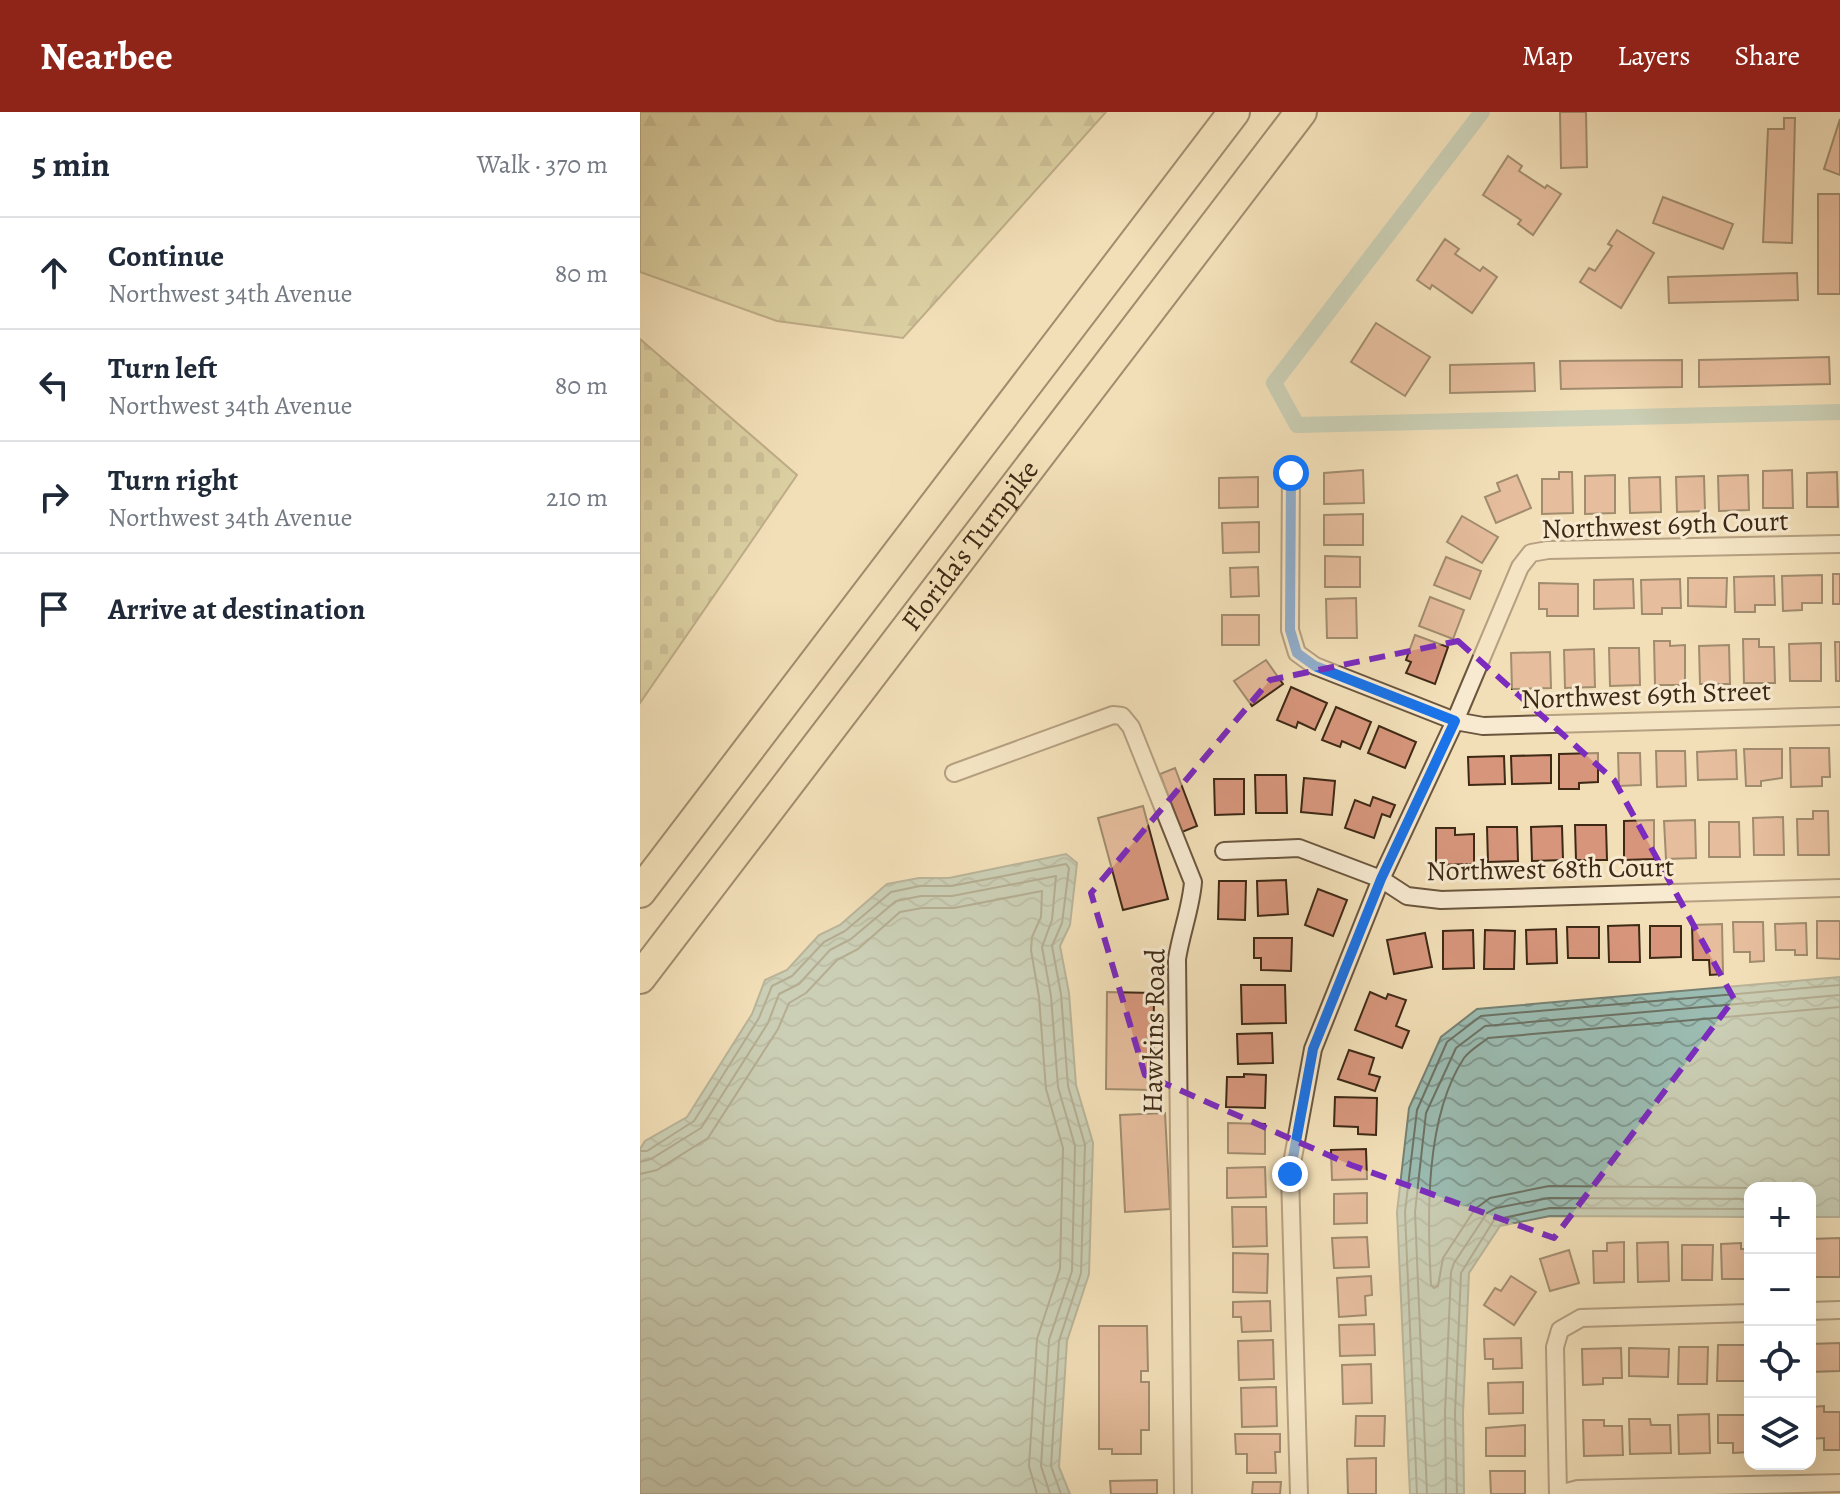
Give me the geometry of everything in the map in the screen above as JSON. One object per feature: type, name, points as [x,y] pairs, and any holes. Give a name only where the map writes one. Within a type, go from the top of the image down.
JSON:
[{"type":"highway","name":"Florida's Turnpike","points":[[640,892],[1234,112]]},
{"type":"highway","name":"Florida's Turnpike","points":[[640,978],[1301,112]]},
{"type":"street","name":"Northwest 69th Street","points":[[1291,473],[1290,630],[1297,653],[1315,666],[1455,721],[1483,726],[1840,716]]},
{"type":"street","name":"Northwest 69th Court","points":[[1455,721],[1520,567],[1531,553],[1548,550],[1840,544]]},
{"type":"street","name":"Hawkins Road","points":[[954,773],[1113,715],[1122,716],[1131,727],[1193,882],[1191,904],[1182,927],[1177,959],[1183,1494]]},
{"type":"street","points":[[1299,1494],[1290,1174],[1313,1049],[1381,879],[1455,721]]},
{"type":"street","name":"Northwest 68th Court","points":[[1224,851],[1299,848],[1381,879],[1407,896],[1441,900],[1840,888]]},
{"type":"street","points":[[1816,1311],[1840,1310]]},
{"type":"street","points":[[1744,1313],[1581,1318],[1560,1330],[1555,1347],[1559,1494],[1578,1489],[1840,1483]]},
{"type":"highlighted area","points":[[1458,641],[1614,780],[1734,999],[1554,1238],[1351,1165],[1145,1075],[1091,893],[1270,680]]},
{"type":"green space","points":[[640,112],[1106,112],[903,338],[777,321],[640,272]]},
{"type":"green space","points":[[640,339],[797,475],[640,703]]},
{"type":"water","points":[[1066,854],[1077,863],[1070,925],[1060,946],[1069,993],[1076,1085],[1093,1143],[1089,1274],[1067,1341],[1059,1467],[1070,1494],[640,1494],[640,1149],[645,1141],[687,1117],[752,1014],[765,980],[787,970],[819,935],[840,925],[887,884],[919,878],[949,878]]},
{"type":"water","points":[[1840,977],[1840,1217],[1816,1217],[1816,1182],[1744,1182],[1744,1217],[1550,1216],[1500,1226],[1469,1273],[1463,1413],[1464,1494],[1410,1494],[1397,1212],[1409,1108],[1441,1037],[1477,1009]]},
{"type":"building","points":[[1560,112],[1586,112],[1587,167],[1561,168]]},
{"type":"building","points":[[1784,118],[1795,118],[1792,243],[1763,242],[1768,129],[1784,129]]},
{"type":"building","points":[[1840,119],[1840,175],[1824,169]]},
{"type":"building","points":[[1508,156],[1522,166],[1519,171],[1545,188],[1547,185],[1561,194],[1533,235],[1518,224],[1521,220],[1483,195]]},
{"type":"building","points":[[1818,194],[1840,194],[1840,294],[1818,294]]},
{"type":"building","points":[[1663,197],[1733,224],[1723,249],[1653,223]]},
{"type":"building","points":[[1617,230],[1654,253],[1621,308],[1580,282],[1589,268],[1595,271],[1612,246],[1608,244]]},
{"type":"building","points":[[1445,239],[1459,249],[1455,254],[1480,271],[1483,267],[1497,277],[1472,313],[1432,285],[1430,289],[1417,280]]},
{"type":"building","points":[[1797,273],[1798,300],[1669,303],[1668,277]]},
{"type":"building","points":[[1376,323],[1430,357],[1405,396],[1351,362]]},
{"type":"building","points":[[1829,357],[1830,384],[1699,387],[1699,360]]},
{"type":"building","points":[[1682,360],[1682,387],[1561,389],[1560,361]]},
{"type":"building","points":[[1534,363],[1535,391],[1450,393],[1450,365]]},
{"type":"building","points":[[1363,470],[1364,503],[1324,504],[1324,473]]},
{"type":"building","points":[[1792,470],[1793,508],[1763,508],[1763,471]]},
{"type":"building","points":[[1559,472],[1572,472],[1573,513],[1542,514],[1542,479],[1559,479]]},
{"type":"building","points":[[1837,472],[1838,507],[1807,507],[1807,473]]},
{"type":"building","points":[[1517,475],[1531,508],[1496,523],[1485,497],[1500,491],[1497,483]]},
{"type":"building","points":[[1615,475],[1615,513],[1585,514],[1585,476]]},
{"type":"building","points":[[1748,475],[1749,510],[1719,511],[1718,476]]},
{"type":"building","points":[[1704,476],[1705,511],[1677,512],[1676,477]]},
{"type":"building","points":[[1258,477],[1258,507],[1219,508],[1219,478]]},
{"type":"building","points":[[1660,477],[1661,512],[1630,513],[1629,478]]},
{"type":"building","points":[[1363,514],[1363,545],[1324,545],[1324,515]]},
{"type":"building","points":[[1462,516],[1498,537],[1482,563],[1447,542]]},
{"type":"building","points":[[1259,522],[1259,552],[1223,553],[1222,523]]},
{"type":"building","points":[[1325,556],[1360,557],[1360,587],[1325,587]]},
{"type":"building","points":[[1446,557],[1481,571],[1470,599],[1434,585]]},
{"type":"building","points":[[1258,567],[1259,596],[1231,597],[1230,568]]},
{"type":"building","points":[[1833,574],[1840,574],[1840,604],[1833,604]]},
{"type":"building","points":[[1822,575],[1822,603],[1802,603],[1802,610],[1783,611],[1782,576]]},
{"type":"building","points":[[1774,576],[1775,605],[1755,605],[1755,612],[1735,612],[1734,577]]},
{"type":"building","points":[[1688,578],[1727,578],[1726,607],[1688,606]]},
{"type":"building","points":[[1633,579],[1634,608],[1594,609],[1594,580]]},
{"type":"building","points":[[1680,579],[1681,608],[1662,608],[1662,614],[1642,614],[1641,580]]},
{"type":"building","points":[[1539,583],[1578,584],[1578,616],[1547,616],[1547,609],[1539,609]]},
{"type":"building","points":[[1430,597],[1464,610],[1453,639],[1419,626]]},
{"type":"building","points":[[1356,598],[1357,638],[1327,638],[1326,599]]},
{"type":"building","points":[[1222,615],[1259,615],[1259,645],[1222,645]]},
{"type":"building","points":[[1415,635],[1448,647],[1435,684],[1406,673],[1411,662],[1406,660]]},
{"type":"building","points":[[1743,639],[1759,639],[1759,647],[1774,647],[1775,683],[1744,683]]},
{"type":"building","points":[[1654,641],[1670,641],[1670,646],[1685,645],[1685,685],[1655,685]]},
{"type":"building","points":[[1835,642],[1840,642],[1840,681],[1836,681]]},
{"type":"building","points":[[1821,643],[1821,681],[1790,681],[1789,644]]},
{"type":"building","points":[[1729,645],[1730,684],[1700,684],[1699,646]]},
{"type":"building","points":[[1609,648],[1639,648],[1640,685],[1610,686]]},
{"type":"building","points":[[1594,649],[1595,687],[1565,688],[1564,650]]},
{"type":"building","points":[[1550,652],[1551,688],[1512,689],[1511,653]]},
{"type":"building","points":[[1266,660],[1283,684],[1252,706],[1234,681]]},
{"type":"building","points":[[1291,687],[1327,703],[1315,730],[1298,722],[1296,728],[1277,720]]},
{"type":"building","points":[[1336,707],[1371,722],[1360,749],[1342,741],[1340,747],[1322,740]]},
{"type":"building","points":[[1379,726],[1416,742],[1405,768],[1368,753]]},
{"type":"building","points":[[1790,748],[1829,748],[1830,777],[1822,777],[1822,786],[1791,787]]},
{"type":"building","points":[[1744,749],[1782,749],[1782,778],[1761,781],[1761,786],[1746,786]]},
{"type":"building","points":[[1736,750],[1737,779],[1698,780],[1697,752]]},
{"type":"building","points":[[1656,751],[1685,751],[1686,786],[1657,787]]},
{"type":"building","points":[[1598,753],[1598,782],[1579,783],[1579,789],[1559,789],[1559,754]]},
{"type":"building","points":[[1618,753],[1640,753],[1641,785],[1619,786]]},
{"type":"building","points":[[1551,755],[1551,783],[1512,784],[1511,756]]},
{"type":"building","points":[[1504,756],[1505,784],[1469,785],[1468,757]]},
{"type":"building","points":[[1175,768],[1197,826],[1182,832],[1160,774]]},
{"type":"building","points":[[1255,775],[1286,775],[1287,813],[1256,813]]},
{"type":"building","points":[[1304,778],[1335,781],[1332,815],[1301,812]]},
{"type":"building","points":[[1214,779],[1244,779],[1244,814],[1215,815]]},
{"type":"building","points":[[1373,797],[1395,805],[1390,817],[1382,814],[1374,838],[1345,828],[1355,800],[1370,806]]},
{"type":"building","points":[[1143,806],[1168,899],[1123,910],[1098,818]]},
{"type":"building","points":[[1813,811],[1828,811],[1829,855],[1798,855],[1797,819],[1813,819]]},
{"type":"building","points":[[1783,817],[1784,855],[1754,855],[1753,818]]},
{"type":"building","points":[[1654,820],[1654,859],[1624,860],[1624,821]]},
{"type":"building","points":[[1695,820],[1696,858],[1666,859],[1664,821]]},
{"type":"building","points":[[1709,822],[1739,822],[1740,857],[1709,857]]},
{"type":"building","points":[[1575,825],[1606,825],[1607,860],[1576,860]]},
{"type":"building","points":[[1562,826],[1563,860],[1532,861],[1531,827]]},
{"type":"building","points":[[1487,827],[1517,827],[1518,861],[1488,862]]},
{"type":"building","points":[[1436,828],[1455,828],[1455,835],[1474,834],[1474,864],[1436,865]]},
{"type":"building","points":[[1286,880],[1288,914],[1258,916],[1257,881]]},
{"type":"building","points":[[1219,881],[1246,881],[1245,920],[1218,919]]},
{"type":"building","points":[[1318,889],[1347,900],[1333,936],[1305,925]]},
{"type":"building","points":[[1817,921],[1840,921],[1840,959],[1817,958]]},
{"type":"building","points":[[1733,922],[1763,922],[1764,961],[1750,962],[1750,952],[1734,952]]},
{"type":"building","points":[[1806,923],[1807,955],[1795,955],[1795,950],[1776,950],[1775,924]]},
{"type":"building","points":[[1722,924],[1723,974],[1710,975],[1709,960],[1693,960],[1692,925]]},
{"type":"building","points":[[1639,925],[1640,962],[1609,962],[1608,926]]},
{"type":"building","points":[[1650,926],[1681,926],[1681,957],[1650,958]]},
{"type":"building","points":[[1567,927],[1599,927],[1599,958],[1568,958]]},
{"type":"building","points":[[1556,929],[1557,963],[1527,964],[1526,930]]},
{"type":"building","points":[[1473,930],[1474,968],[1443,969],[1443,931]]},
{"type":"building","points":[[1485,930],[1515,931],[1514,969],[1484,969]]},
{"type":"building","points":[[1425,933],[1432,967],[1394,974],[1387,940]]},
{"type":"building","points":[[1254,938],[1292,938],[1291,971],[1261,970],[1261,958],[1254,958]]},
{"type":"building","points":[[1241,985],[1285,985],[1286,1023],[1242,1024]]},
{"type":"building","points":[[1107,992],[1154,993],[1153,1090],[1106,1089]]},
{"type":"building","points":[[1370,992],[1386,999],[1388,994],[1406,1000],[1396,1026],[1409,1031],[1402,1048],[1355,1030]]},
{"type":"building","points":[[1272,1033],[1273,1063],[1238,1064],[1237,1034]]},
{"type":"building","points":[[1349,1050],[1374,1058],[1369,1074],[1380,1077],[1375,1091],[1338,1079]]},
{"type":"building","points":[[1244,1074],[1266,1075],[1265,1108],[1226,1107],[1227,1077],[1244,1077]]},
{"type":"building","points":[[1335,1097],[1377,1098],[1376,1135],[1358,1134],[1358,1127],[1334,1126]]},
{"type":"building","points":[[1165,1113],[1170,1209],[1125,1212],[1120,1115]]},
{"type":"building","points":[[1228,1123],[1265,1124],[1265,1154],[1228,1153]]},
{"type":"building","points":[[1366,1149],[1367,1179],[1332,1180],[1331,1150]]},
{"type":"building","points":[[1265,1167],[1266,1197],[1227,1198],[1227,1168]]},
{"type":"building","points":[[1367,1193],[1367,1223],[1334,1224],[1334,1194]]},
{"type":"building","points":[[1232,1207],[1266,1207],[1267,1246],[1233,1247]]},
{"type":"building","points":[[1367,1237],[1369,1267],[1334,1268],[1332,1238]]},
{"type":"building","points":[[1840,1238],[1840,1277],[1816,1277],[1816,1239]]},
{"type":"building","points":[[1624,1242],[1624,1282],[1594,1283],[1593,1251],[1607,1251],[1607,1243]]},
{"type":"building","points":[[1668,1242],[1669,1281],[1638,1282],[1637,1243]]},
{"type":"building","points":[[1741,1243],[1741,1249],[1744,1249],[1744,1279],[1722,1279],[1721,1244]]},
{"type":"building","points":[[1682,1245],[1713,1245],[1712,1280],[1682,1280]]},
{"type":"building","points":[[1569,1250],[1579,1283],[1550,1291],[1540,1259]]},
{"type":"building","points":[[1233,1253],[1268,1254],[1267,1293],[1233,1292]]},
{"type":"building","points":[[1371,1276],[1372,1295],[1365,1296],[1366,1315],[1339,1317],[1337,1278]]},
{"type":"building","points":[[1511,1276],[1536,1292],[1514,1325],[1484,1305],[1495,1288],[1501,1291]]},
{"type":"building","points":[[1270,1301],[1271,1331],[1242,1332],[1241,1317],[1233,1317],[1233,1302]]},
{"type":"building","points":[[1374,1324],[1375,1355],[1340,1356],[1339,1325]]},
{"type":"building","points":[[1099,1326],[1147,1326],[1148,1371],[1141,1371],[1141,1382],[1149,1382],[1149,1430],[1141,1430],[1141,1454],[1112,1454],[1112,1449],[1099,1449]]},
{"type":"building","points":[[1521,1338],[1522,1368],[1493,1369],[1493,1359],[1485,1359],[1484,1339]]},
{"type":"building","points":[[1273,1340],[1274,1379],[1239,1380],[1238,1341]]},
{"type":"building","points":[[1840,1343],[1840,1371],[1816,1372],[1816,1344]]},
{"type":"building","points":[[1718,1345],[1744,1345],[1744,1381],[1717,1381]]},
{"type":"building","points":[[1679,1347],[1708,1347],[1707,1384],[1678,1384]]},
{"type":"building","points":[[1621,1348],[1622,1378],[1603,1378],[1603,1384],[1583,1385],[1582,1349]]},
{"type":"building","points":[[1629,1348],[1669,1349],[1668,1377],[1629,1376]]},
{"type":"building","points":[[1371,1364],[1372,1403],[1343,1404],[1342,1365]]},
{"type":"building","points":[[1523,1382],[1523,1413],[1489,1414],[1488,1383]]},
{"type":"building","points":[[1276,1387],[1277,1426],[1242,1427],[1241,1388]]},
{"type":"building","points":[[1824,1406],[1824,1412],[1840,1412],[1840,1450],[1824,1450],[1824,1438],[1816,1439],[1816,1407]]},
{"type":"building","points":[[1709,1414],[1710,1453],[1679,1454],[1678,1415]]},
{"type":"building","points":[[1718,1415],[1744,1415],[1744,1452],[1733,1453],[1733,1443],[1718,1443]]},
{"type":"building","points":[[1356,1416],[1385,1416],[1384,1446],[1355,1446]]},
{"type":"building","points":[[1629,1419],[1650,1419],[1651,1425],[1670,1425],[1671,1453],[1630,1454]]},
{"type":"building","points":[[1583,1420],[1604,1420],[1604,1426],[1622,1426],[1623,1455],[1584,1456]]},
{"type":"building","points":[[1525,1425],[1525,1456],[1486,1456],[1486,1428]]},
{"type":"building","points":[[1235,1434],[1280,1434],[1280,1452],[1275,1452],[1276,1473],[1247,1473],[1247,1454],[1236,1454]]},
{"type":"building","points":[[1376,1458],[1376,1494],[1348,1494],[1347,1459]]},
{"type":"building","points":[[1490,1471],[1525,1471],[1525,1494],[1491,1494]]},
{"type":"building","points":[[1157,1480],[1157,1494],[1111,1494],[1110,1481]]},
{"type":"building","points":[[1253,1482],[1281,1482],[1280,1494],[1252,1494]]},
{"type":"waterway","points":[[1482,112],[1274,383],[1297,425],[1840,412]]},
{"type":"route","points":[[1290,1174],[1313,1049],[1381,879],[1455,721],[1315,666],[1297,653],[1290,630],[1291,473]]}]
